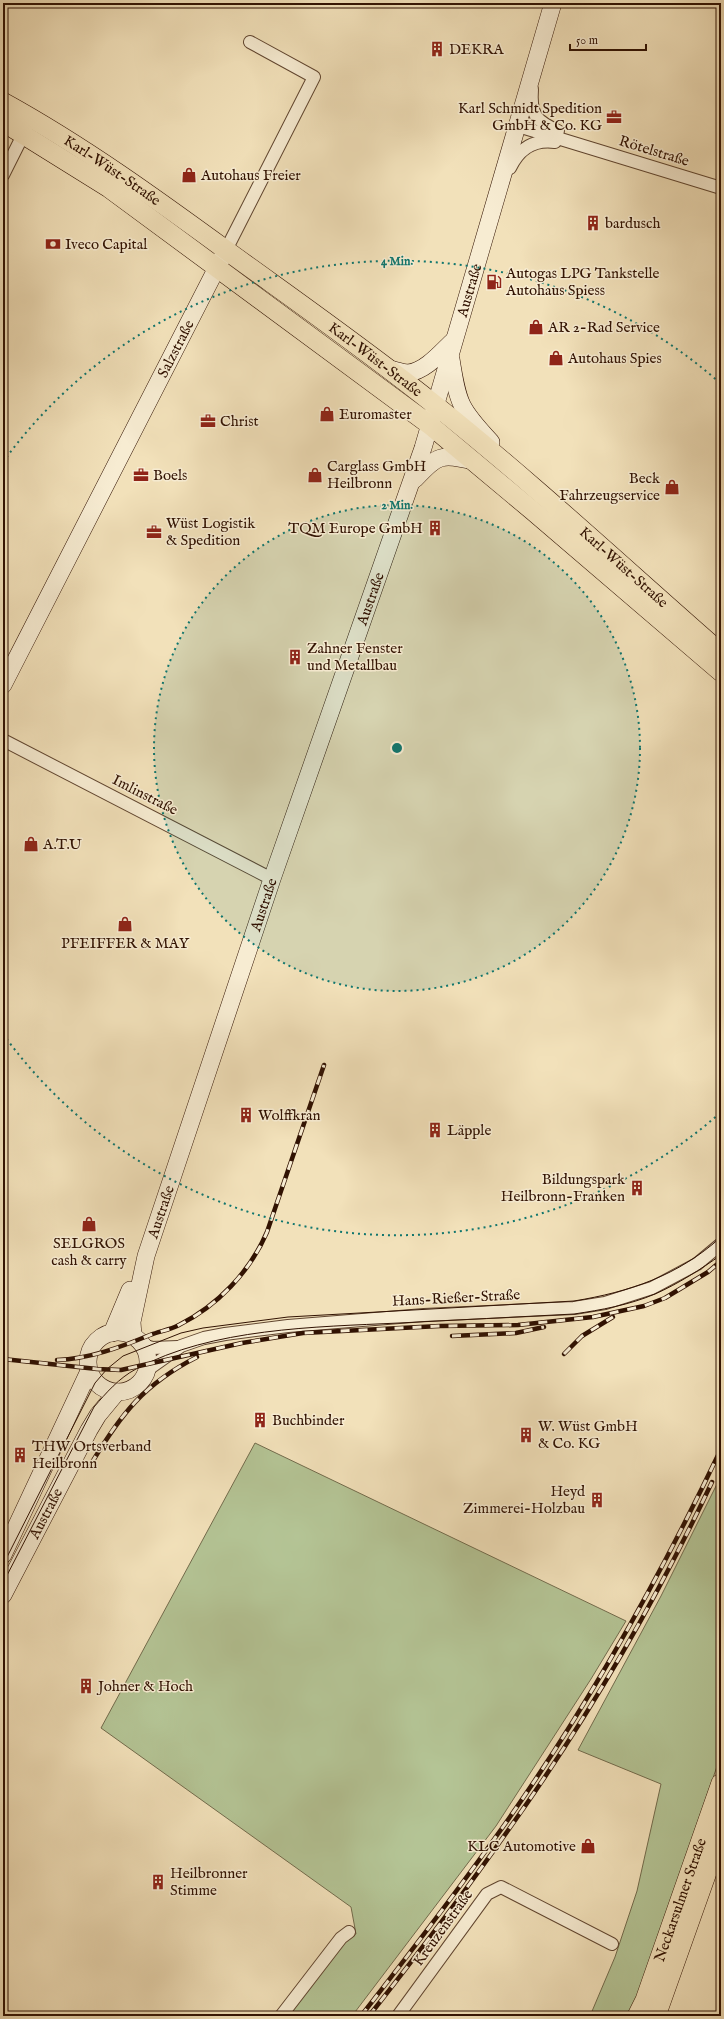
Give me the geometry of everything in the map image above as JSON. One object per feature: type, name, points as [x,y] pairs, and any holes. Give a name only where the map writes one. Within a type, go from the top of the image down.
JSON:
[{"type":"main road","name":"Austraße","points":[[3,1555],[89,1371],[89,1355],[93,1346],[101,1337],[112,1333],[146,1256],[272,879],[411,484],[436,406],[498,196],[553,3]]},
{"type":"main road","name":"Karl-Wüst-Straße","points":[[3,102],[28,126],[109,188],[430,425],[721,672]]},
{"type":"main road","name":"Karl-Wüst-Straße","points":[[3,122],[57,132],[115,170],[389,369],[436,406],[539,493],[721,653]]},
{"type":"main road","name":"Salzstraße","points":[[3,685],[226,250]]},
{"type":"main road","points":[[389,369],[407,373],[415,371],[453,347]]},
{"type":"main road","points":[[453,347],[456,393],[468,417],[539,493]]},
{"type":"main road","points":[[411,484],[434,460],[448,456],[474,461]]},
{"type":"main road","name":"Austraße","points":[[146,1256],[132,1322],[138,1341],[147,1355],[147,1370]]},
{"type":"main road","points":[[112,1333],[126,1333],[138,1341]]},
{"type":"main road","points":[[89,1371],[95,1383],[108,1391],[124,1392],[137,1386],[142,1381],[147,1370]]},
{"type":"main road","name":"Austraße","points":[[3,1596],[89,1430],[98,1415],[117,1392]]},
{"type":"main road","name":"Neckarsulmer Straße","points":[[637,2016],[647,1992],[721,1783]]},
{"type":"main road","name":"Neckarsulmer Straße","points":[[656,2016],[721,1833]]},
{"type":"street","name":"Salzstraße","points":[[226,250],[314,77],[250,42]]},
{"type":"street","name":"Rötelstraße","points":[[533,71],[531,102],[538,120],[585,146]]},
{"type":"street","points":[[3,174],[28,126]]},
{"type":"street","name":"Rötelstraße","points":[[518,126],[718,189]]},
{"type":"street","name":"Rötelstraße","points":[[498,196],[514,159],[525,148],[537,141],[545,140],[585,146]]},
{"type":"street","name":"Imlinstraße","points":[[3,740],[272,879]]},
{"type":"street","name":"Hans-Rießer-Straße","points":[[138,1341],[152,1348],[179,1347],[204,1338],[288,1326],[424,1315],[574,1308],[605,1303],[652,1288],[697,1264],[721,1244]]},
{"type":"street","name":"Hans-Rießer-Straße","points":[[147,1370],[165,1356],[176,1352],[179,1347]]},
{"type":"street","name":"Kreuzenstraße","points":[[398,2016],[487,1894],[501,1887],[612,1944]]},
{"type":"street","points":[[281,2016],[341,1938],[349,1932]]},
{"type":"green space","points":[[255,1443],[626,1621],[591,1679],[496,1826],[352,2016],[286,2016],[343,1941],[356,1934],[351,1907],[101,1728]]},
{"type":"green space","points":[[721,1476],[721,1755],[630,2016],[590,2016],[615,1957],[637,1891],[661,1784],[578,1750],[661,1596]]},
{"type":"tram line","points":[[3,1565],[95,1383],[107,1369],[123,1356],[181,1333],[203,1328],[288,1317],[574,1301],[614,1293],[652,1280],[688,1262],[705,1251],[721,1237]]},
{"type":"tram line","points":[[3,1583],[94,1407],[118,1381],[136,1369],[166,1355],[197,1345],[230,1337],[264,1332],[333,1326],[574,1314],[594,1311],[615,1307],[655,1294],[689,1276],[721,1255]]},
{"type":"railway","points":[[57,1360],[105,1352],[176,1327],[193,1317],[219,1298],[242,1274],[260,1247],[267,1232],[324,1065]]},
{"type":"railway","points":[[3,1359],[97,1369],[121,1370],[242,1343],[303,1333],[440,1326],[518,1325],[593,1317],[644,1306],[665,1298],[708,1272],[721,1261]]},
{"type":"railway","points":[[564,1354],[582,1336],[613,1317]]},
{"type":"railway","points":[[452,1336],[516,1333],[544,1327]]},
{"type":"railway","points":[[91,1464],[113,1430],[135,1402],[162,1378],[178,1367],[197,1357]]},
{"type":"railway","points":[[361,2016],[488,1848],[565,1734],[621,1641],[647,1594],[673,1546],[721,1449]]},
{"type":"railway","points":[[369,2016],[475,1877],[537,1788],[592,1704],[643,1616],[712,1482]]},
{"type":"place","name":"DEKRA","points":[[437,49]]},
{"type":"place","name":"Karl Schmidt Spedition GmbH & Co. KG","points":[[614,117]]},
{"type":"place","name":"Autohaus Freier","points":[[189,175]]},
{"type":"place","name":"bardusch","points":[[593,223]]},
{"type":"place","name":"Iveco Capital","points":[[53,244]]},
{"type":"place","name":"Autogas LPG Tankstelle Autohaus Spiess","points":[[494,282]]},
{"type":"place","name":"AR 2-Rad Service","points":[[536,327]]},
{"type":"place","name":"Autohaus Spies","points":[[556,358]]},
{"type":"place","name":"Euromaster","points":[[327,414]]},
{"type":"place","name":"Christ","points":[[208,421]]},
{"type":"place","name":"Boels","points":[[141,475]]},
{"type":"place","name":"Carglass GmbH Heilbronn","points":[[315,475]]},
{"type":"place","name":"Beck Fahrzeugservice","points":[[672,487]]},
{"type":"place","name":"TQM Europe GmbH","points":[[435,528]]},
{"type":"place","name":"Wüst Logistik & Spedition","points":[[154,532]]},
{"type":"place","name":"Zahner Fenster und Metallbau","points":[[295,657]]},
{"type":"place","name":"A.T.U","points":[[31,844]]},
{"type":"place","name":"PFEIFFER & MAY","points":[[125,924]]},
{"type":"place","name":"Wolffkran","points":[[246,1115]]},
{"type":"place","name":"Läpple","points":[[435,1130]]},
{"type":"place","name":"Bildungspark Heilbronn-Franken","points":[[637,1188]]},
{"type":"place","name":"SELGROS cash & carry","points":[[89,1224]]},
{"type":"place","name":"Buchbinder","points":[[260,1420]]},
{"type":"place","name":"W. Wüst GmbH & Co. KG","points":[[526,1435]]},
{"type":"place","name":"THW Ortsverband Heilbronn","points":[[20,1455]]},
{"type":"place","name":"Heyd Zimmerei-Holzbau","points":[[597,1500]]},
{"type":"place","name":"Johner & Hoch","points":[[86,1686]]},
{"type":"place","name":"KLC Automotive","points":[[588,1846]]},
{"type":"place","name":"Heilbronner Stimme","points":[[158,1882]]}]
